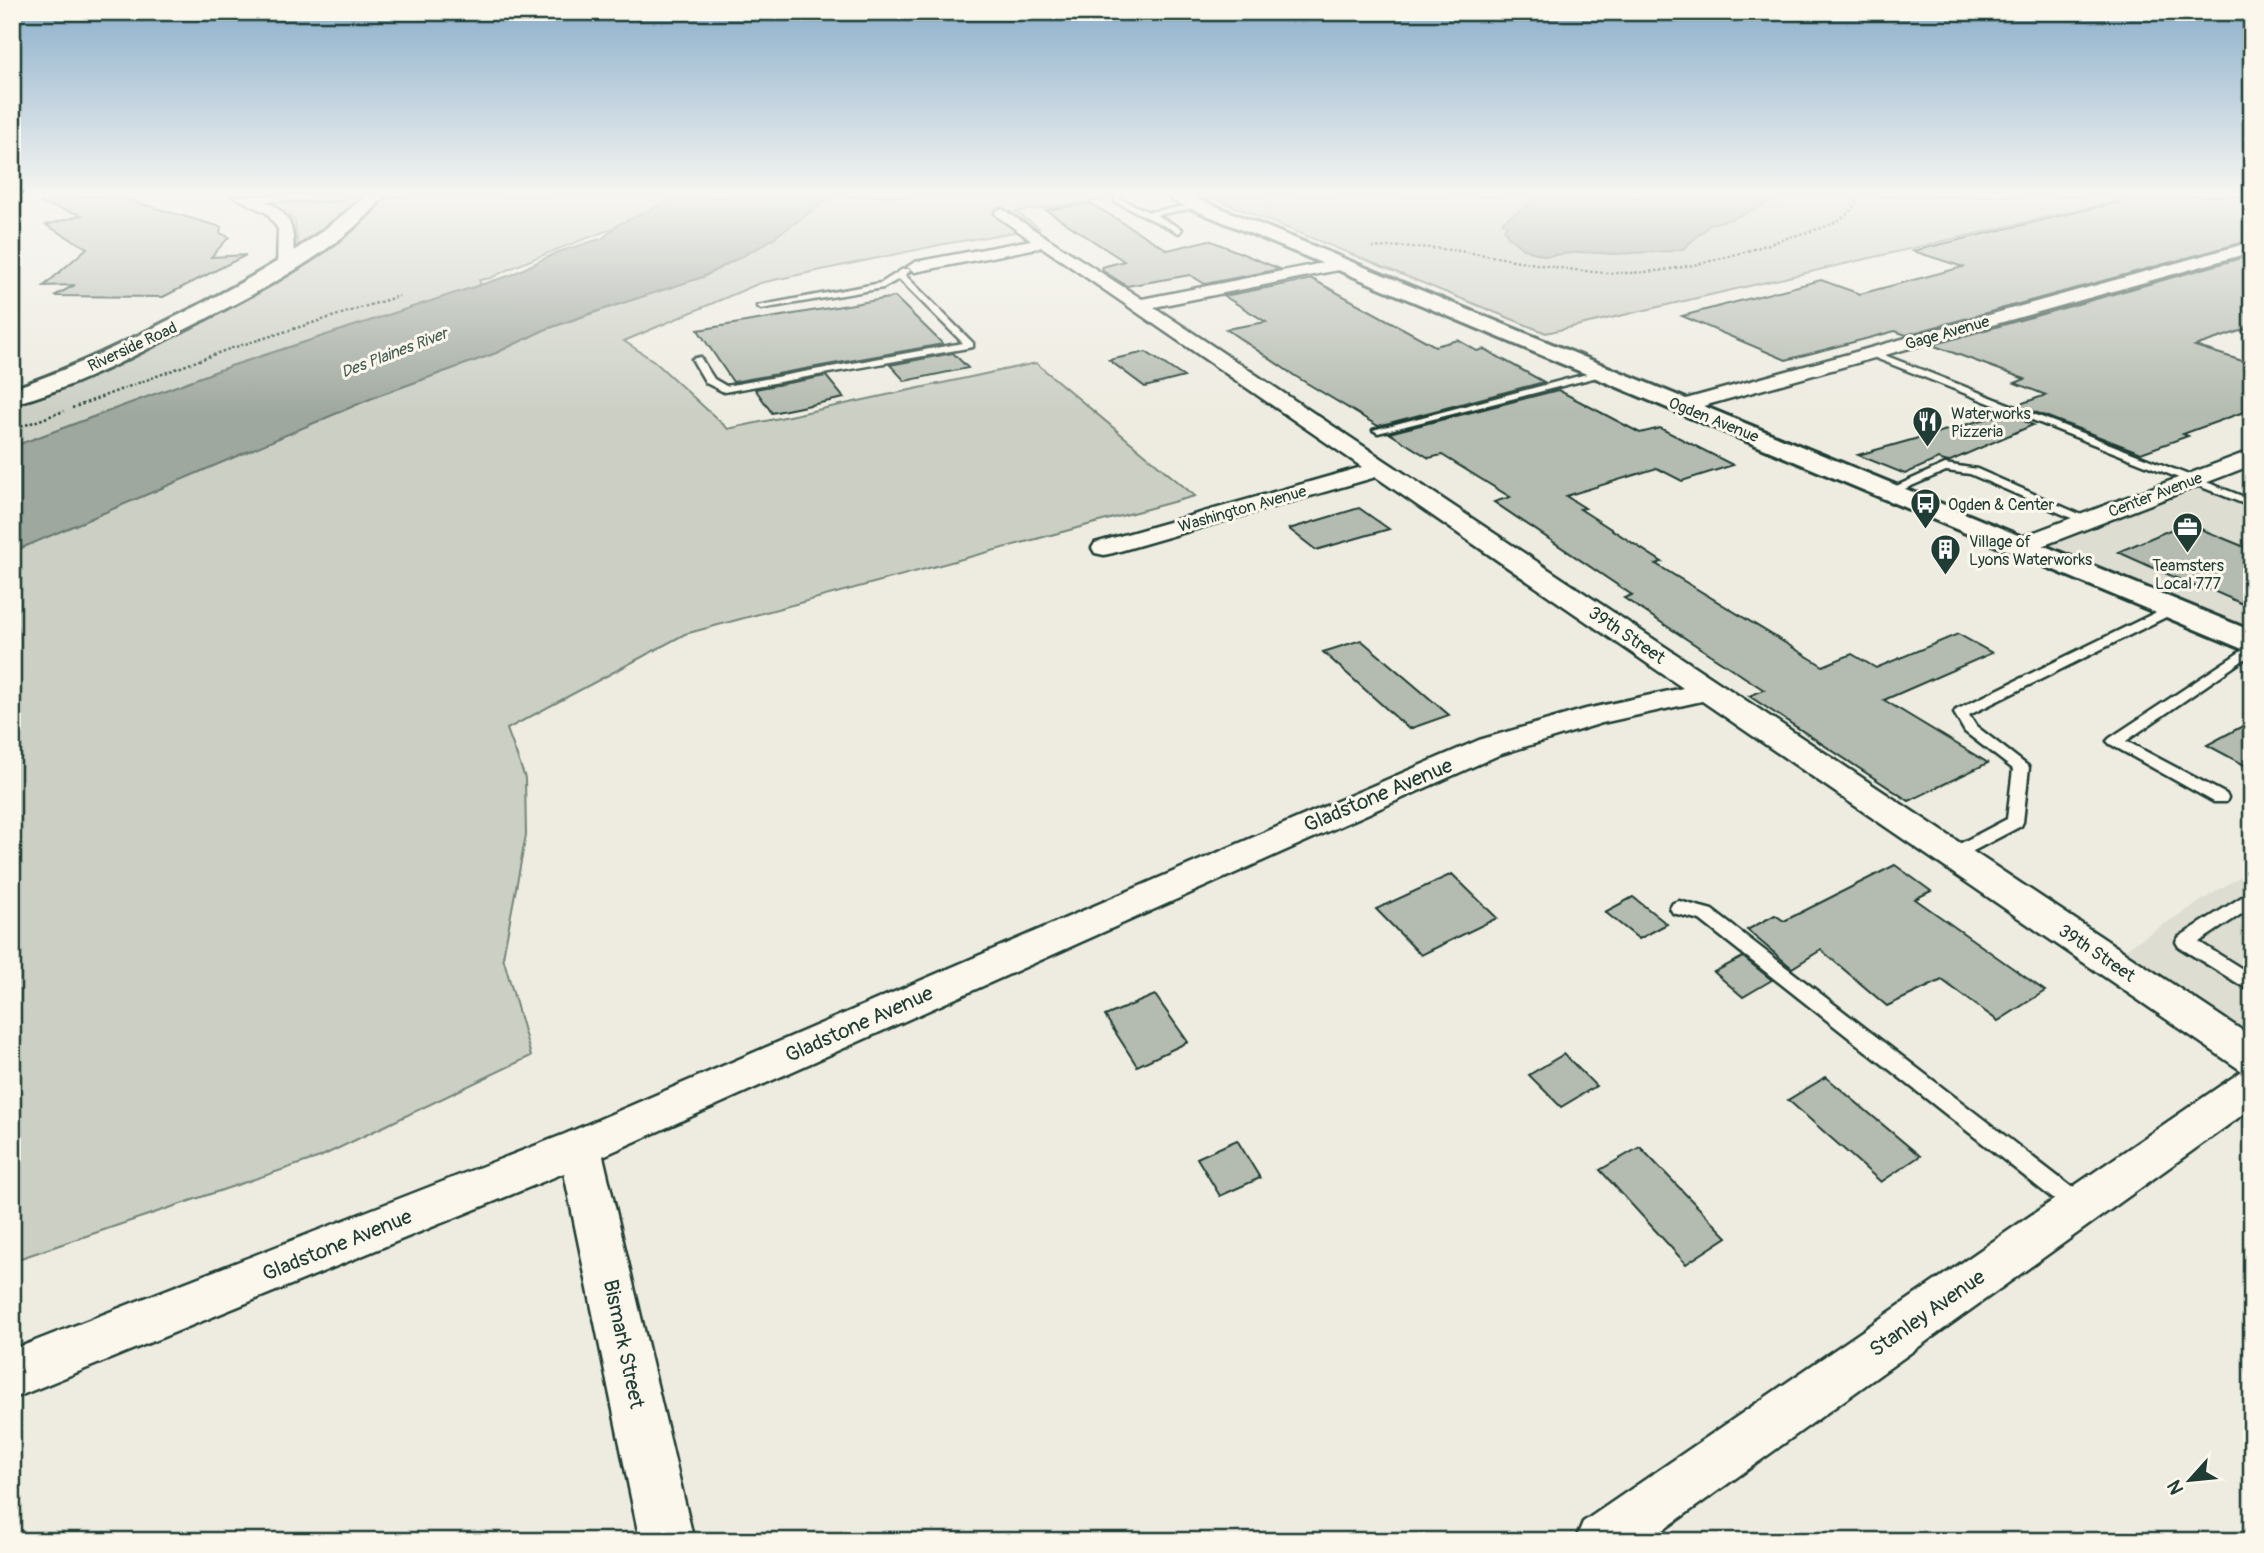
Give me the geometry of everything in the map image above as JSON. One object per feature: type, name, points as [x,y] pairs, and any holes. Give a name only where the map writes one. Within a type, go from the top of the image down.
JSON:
[{"type":"main road","name":"Riverside Road","points":[[12,397],[126,351],[237,295],[282,268]]},
{"type":"main road","name":"Ogden Avenue","points":[[1354,268],[2252,643]]},
{"type":"street","name":"39th Street","points":[[1084,268],[2252,1058]]},
{"type":"street","points":[[1139,305],[1321,268]]},
{"type":"street","name":"Gage Avenue","points":[[1682,406],[2176,268]]},
{"type":"street","name":"Center Avenue","points":[[2020,546],[2252,457]]},
{"type":"street","name":"Washington Avenue","points":[[1104,548],[1381,469]]},
{"type":"street","name":"Gladstone Avenue","points":[[12,1375],[580,1147],[1490,747],[1596,715],[1710,691]]},
{"type":"street","name":"Stanley Avenue","points":[[1602,1541],[2252,1086]]},
{"type":"street","name":"Bismark Street","points":[[580,1147],[667,1541]]},
{"type":"lane","points":[[761,306],[883,285],[912,268]]},
{"type":"lane","points":[[696,359],[710,381],[724,389],[970,345],[899,274]]},
{"type":"lane","points":[[1871,354],[2252,504]]},
{"type":"lane","points":[[1378,430],[1602,373]]},
{"type":"lane","points":[[1889,492],[1945,467],[1973,471],[2087,520]]},
{"type":"lane","points":[[1951,855],[2015,822],[2021,767],[1970,729],[1961,713],[2171,609]]},
{"type":"lane","points":[[2220,798],[2115,741],[2252,649]]},
{"type":"lane","points":[[2252,901],[2248,899],[2185,942],[2252,985]]},
{"type":"lane","points":[[1679,908],[1706,915],[2079,1206]]},
{"type":"path","points":[[1566,268],[1610,273],[1662,268]]},
{"type":"path","points":[[12,430],[226,350],[400,296]]},
{"type":"shaded area","points":[[293,268],[511,268],[491,278],[479,280],[481,285],[228,367],[12,447],[12,404]]},
{"type":"shaded area","points":[[688,268],[829,268],[760,283],[624,341],[654,361],[728,429],[1036,363],[1195,496],[685,634],[507,729],[525,778],[526,835],[503,957],[531,1056],[320,1157],[12,1261],[12,552],[377,396],[496,353],[544,330],[625,302]]},
{"type":"shaded area","points":[[1387,268],[1825,268],[1546,333]]},
{"type":"shaded area","points":[[2200,483],[2252,504],[2252,639],[2032,547]]},
{"type":"shaded area","points":[[2252,869],[2252,1044],[2117,954]]},
{"type":"water","name":"Des Plaines River","points":[[524,268],[719,268],[703,277],[544,330],[496,353],[377,396],[12,552],[12,447],[228,367]]},
{"type":"building","points":[[64,268],[219,268],[163,297],[54,296],[75,285],[44,286]]},
{"type":"building","points":[[1102,268],[1280,269],[1205,284],[1190,275],[1127,286]]},
{"type":"building","points":[[1957,268],[2148,268],[1906,335],[1895,331],[1786,360],[1682,316],[1821,280],[1860,294]]},
{"type":"building","points":[[2204,268],[2252,268],[2252,327],[2195,346],[2252,364],[2252,409],[2183,434],[2188,436],[2141,453],[2017,405],[2046,395],[2015,383],[2025,379],[1932,345]]},
{"type":"building","points":[[1312,279],[1435,346],[1458,340],[1477,351],[1484,349],[1544,382],[1378,426],[1295,376],[1226,329],[1266,322],[1224,296]]},
{"type":"building","points":[[895,297],[943,344],[733,382],[698,330]]},
{"type":"building","points":[[1146,352],[1184,377],[1145,387],[1109,360]]},
{"type":"building","points":[[953,353],[968,368],[905,381],[890,365]]},
{"type":"building","points":[[826,376],[844,398],[772,413],[755,389]]},
{"type":"building","points":[[1558,390],[1640,433],[1660,428],[1733,465],[1682,481],[1657,468],[1566,496],[1585,508],[1580,509],[1662,562],[1656,564],[1823,666],[1852,654],[1876,668],[1958,634],[1992,653],[1884,700],[1988,763],[1909,801],[1749,696],[1764,690],[1624,598],[1632,595],[1494,502],[1510,497],[1442,455],[1429,458],[1389,433]]},
{"type":"building","name":"Waterworks Pizzeria","points":[[2007,413],[2033,425],[1948,462],[1938,459],[1905,474],[1858,455]]},
{"type":"building","points":[[1359,508],[1389,529],[1316,550],[1289,529]]},
{"type":"building","name":"Teamsters Local 777","points":[[2186,523],[2252,550],[2252,608],[2209,589],[2205,591],[2118,552]]},
{"type":"building","points":[[1361,640],[1449,715],[1409,729],[1323,652]]},
{"type":"building","points":[[2252,721],[2252,769],[2207,745]]},
{"type":"building","points":[[1895,865],[1931,891],[1915,899],[2045,991],[1998,1021],[1942,980],[1887,1006],[1821,950],[1792,968],[1747,930],[1775,915],[1784,921]]},
{"type":"building","points":[[1452,874],[1497,918],[1421,955],[1376,909]]},
{"type":"building","points":[[1633,897],[1667,924],[1639,939],[1605,912]]},
{"type":"building","points":[[1743,957],[1772,980],[1743,997],[1714,972]]},
{"type":"building","points":[[1155,995],[1188,1042],[1137,1066],[1105,1016]]},
{"type":"building","points":[[1564,1054],[1596,1086],[1561,1107],[1529,1075]]},
{"type":"building","points":[[1826,1077],[1920,1156],[1881,1182],[1788,1100]]},
{"type":"building","points":[[1237,1140],[1260,1178],[1220,1196],[1197,1158]]},
{"type":"building","points":[[1640,1147],[1727,1237],[1686,1264],[1600,1170]]},
{"type":"place","name":"Waterworks Pizzeria","points":[[1928,449]]},
{"type":"place","name":"Ogden & Center","points":[[1925,531]]},
{"type":"place","name":"Teamsters Local 777","points":[[2188,555]]},
{"type":"place","name":"Village of Lyons Waterworks","points":[[1946,577]]}]
